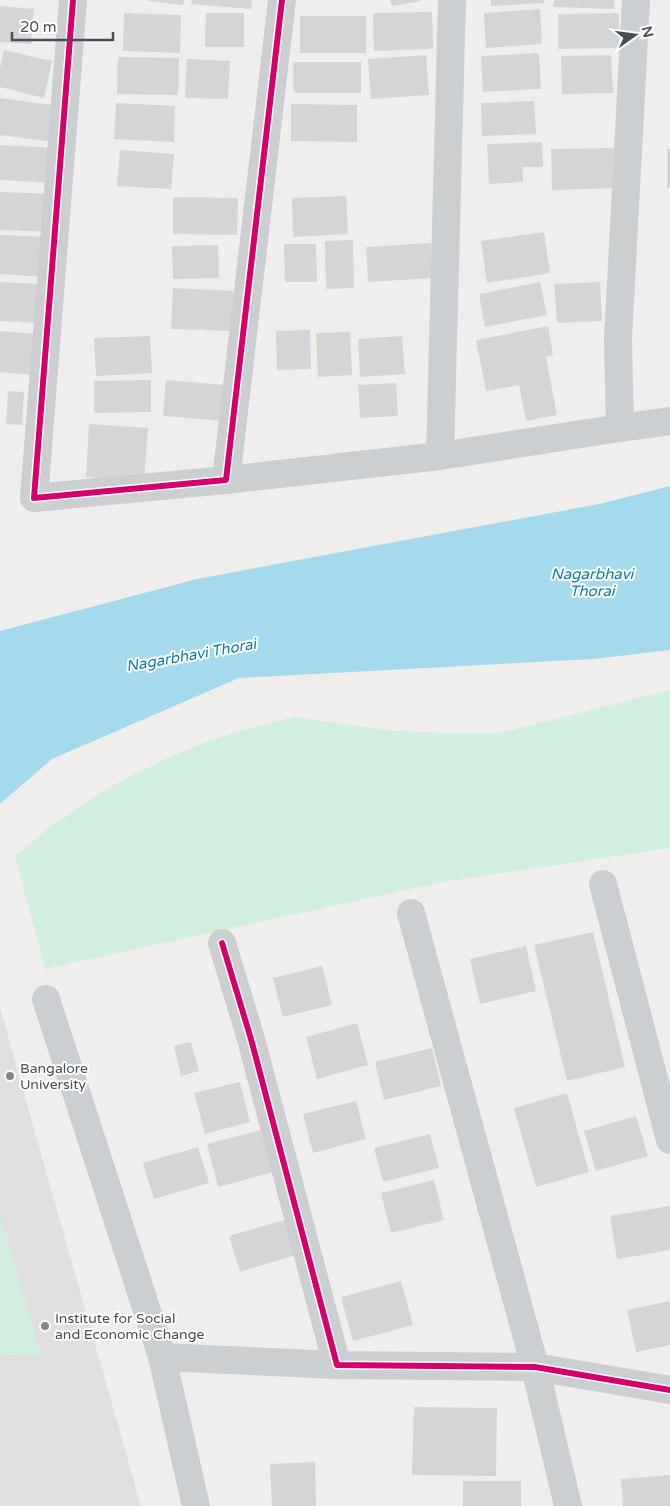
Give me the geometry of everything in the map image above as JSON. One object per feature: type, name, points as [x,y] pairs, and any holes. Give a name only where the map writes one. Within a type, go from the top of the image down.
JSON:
[{"type":"street","points":[[73,0],[34,498],[226,480],[440,456],[670,421]]},
{"type":"street","points":[[226,480],[282,0]]},
{"type":"street","points":[[440,456],[452,0]]},
{"type":"street","points":[[620,428],[618,339],[636,0]]},
{"type":"street","points":[[603,884],[670,1140]]},
{"type":"street","points":[[411,912],[535,1367],[568,1506]]},
{"type":"street","points":[[222,943],[251,1040],[337,1365]]},
{"type":"street","points":[[46,998],[162,1357],[196,1506]]},
{"type":"street","points":[[162,1357],[337,1365],[535,1367],[670,1390]]},
{"type":"shaded area","name":"Institute for Social and Economic Change","points":[[0,1007],[39,1147],[141,1506],[0,1506]]},
{"type":"green space","points":[[670,690],[670,848],[442,882],[45,969],[15,856],[51,826],[89,800],[130,776],[172,756],[211,740],[292,717],[388,730],[500,733]]},
{"type":"green space","points":[[0,1215],[41,1356],[0,1355]]},
{"type":"water","name":"Nagarbhavi Thorai","points":[[670,486],[670,650],[594,659],[239,678],[52,759],[0,804],[0,631],[197,579],[599,504]]},
{"type":"building","points":[[149,0],[184,0],[183,5]]},
{"type":"building","points":[[192,0],[252,0],[251,9],[191,4]]},
{"type":"building","points":[[390,0],[420,0],[421,1],[392,6]]},
{"type":"building","points":[[491,0],[544,0],[544,3],[491,6]]},
{"type":"building","points":[[554,0],[614,0],[614,9],[553,7]]},
{"type":"building","points":[[0,6],[34,9],[31,44],[0,42]]},
{"type":"building","points":[[540,9],[542,44],[486,48],[484,13]]},
{"type":"building","points":[[432,12],[433,49],[374,51],[373,13]]},
{"type":"building","points":[[124,13],[181,15],[180,53],[123,51]]},
{"type":"building","points":[[206,13],[244,13],[244,47],[205,47]]},
{"type":"building","points":[[619,13],[619,48],[558,49],[558,14]]},
{"type":"building","points":[[300,16],[366,16],[366,53],[300,53]]},
{"type":"building","points":[[4,50],[52,61],[44,98],[0,87],[0,68]]},
{"type":"building","points":[[539,53],[541,89],[483,92],[481,56]]},
{"type":"building","points":[[426,55],[429,95],[371,99],[368,59]]},
{"type":"building","points":[[611,55],[613,93],[562,94],[561,56]]},
{"type":"building","points":[[118,57],[179,58],[178,95],[117,94]]},
{"type":"building","points":[[187,59],[230,61],[228,99],[185,98]]},
{"type":"building","points":[[293,62],[361,62],[361,93],[294,93]]},
{"type":"building","points":[[0,98],[59,106],[54,142],[0,135]]},
{"type":"building","points":[[534,101],[536,134],[482,136],[481,103]]},
{"type":"building","points":[[116,103],[175,106],[174,142],[114,139]]},
{"type":"building","points":[[291,104],[357,105],[357,142],[291,141]]},
{"type":"building","points":[[542,142],[543,167],[522,167],[523,182],[489,184],[487,144]]},
{"type":"building","points":[[0,145],[57,148],[55,183],[0,180]]},
{"type":"building","points":[[618,148],[619,188],[552,190],[551,149]]},
{"type":"building","points":[[667,149],[670,149],[670,188],[667,188]]},
{"type":"building","points":[[120,150],[174,154],[171,189],[117,186]]},
{"type":"building","points":[[0,192],[52,194],[51,232],[0,230]]},
{"type":"building","points":[[346,196],[348,234],[293,237],[292,198]]},
{"type":"building","points":[[173,197],[238,198],[237,235],[173,234]]},
{"type":"building","points":[[544,232],[550,273],[487,283],[481,241]]},
{"type":"building","points":[[0,235],[49,237],[46,277],[0,274]]},
{"type":"building","points":[[353,240],[354,288],[326,289],[325,241]]},
{"type":"building","points":[[431,243],[433,278],[368,282],[366,247]]},
{"type":"building","points":[[284,244],[316,244],[317,282],[285,282]]},
{"type":"building","points":[[218,245],[219,278],[173,279],[172,246]]},
{"type":"building","points":[[0,282],[41,284],[39,323],[0,321]]},
{"type":"building","points":[[540,282],[547,315],[485,327],[479,294]]},
{"type":"building","points":[[600,282],[602,321],[557,323],[554,284]]},
{"type":"building","points":[[173,288],[233,291],[232,331],[171,329]]},
{"type":"building","points":[[548,326],[553,355],[546,357],[557,415],[526,421],[519,385],[486,391],[476,340]]},
{"type":"building","points":[[310,330],[311,369],[277,370],[276,331]]},
{"type":"building","points":[[0,331],[37,334],[35,375],[0,372]]},
{"type":"building","points":[[350,332],[352,375],[318,377],[316,333]]},
{"type":"building","points":[[150,336],[152,373],[96,376],[94,338]]},
{"type":"building","points":[[402,336],[405,374],[360,377],[358,339]]},
{"type":"building","points":[[151,380],[151,412],[94,413],[94,381]]},
{"type":"building","points":[[166,380],[226,385],[223,421],[163,416]]},
{"type":"building","points":[[396,383],[398,416],[360,418],[358,385]]},
{"type":"building","points":[[8,391],[24,392],[22,425],[6,424]]},
{"type":"building","points":[[89,424],[148,428],[144,481],[86,477]]},
{"type":"building","points":[[593,932],[625,1067],[567,1081],[534,945]]},
{"type":"building","points":[[526,946],[536,991],[480,1004],[470,959]]},
{"type":"building","points":[[322,966],[332,1005],[283,1017],[273,978]]},
{"type":"building","points":[[357,1023],[368,1065],[317,1079],[306,1037]]},
{"type":"building","points":[[191,1042],[199,1071],[181,1076],[174,1046]]},
{"type":"building","points":[[432,1048],[441,1086],[384,1100],[375,1062]]},
{"type":"building","points":[[240,1082],[250,1122],[205,1134],[194,1093]]},
{"type":"building","points":[[567,1093],[589,1172],[536,1187],[514,1108]]},
{"type":"building","points":[[356,1101],[366,1139],[313,1153],[303,1114]]},
{"type":"building","points":[[636,1116],[648,1156],[596,1171],[584,1131]]},
{"type":"building","points":[[262,1130],[274,1172],[218,1187],[207,1144]]},
{"type":"building","points":[[430,1134],[439,1168],[383,1182],[374,1148]]},
{"type":"building","points":[[198,1147],[209,1183],[154,1199],[143,1163]]},
{"type":"building","points":[[434,1180],[444,1220],[391,1233],[381,1193]]},
{"type":"building","points":[[670,1206],[670,1250],[617,1259],[610,1216]]},
{"type":"building","points":[[291,1218],[302,1253],[240,1272],[229,1236]]},
{"type":"building","points":[[401,1281],[413,1325],[353,1341],[341,1297]]},
{"type":"building","points":[[670,1301],[670,1345],[636,1352],[627,1310]]},
{"type":"building","points":[[414,1407],[497,1408],[496,1476],[412,1475]]},
{"type":"building","points":[[315,1462],[316,1506],[272,1506],[270,1464]]},
{"type":"building","points":[[670,1475],[670,1506],[623,1506],[621,1479]]},
{"type":"building","points":[[463,1481],[521,1481],[521,1506],[463,1506]]},
{"type":"cycle path","points":[[73,0],[34,498],[226,480],[282,0]]},
{"type":"cycle path","points":[[222,943],[251,1039],[337,1365],[535,1367],[670,1390]]},
{"type":"place","name":"Bangalore University","points":[[10,1076]]},
{"type":"place","name":"Institute for Social and Economic Change","points":[[45,1326]]}]
